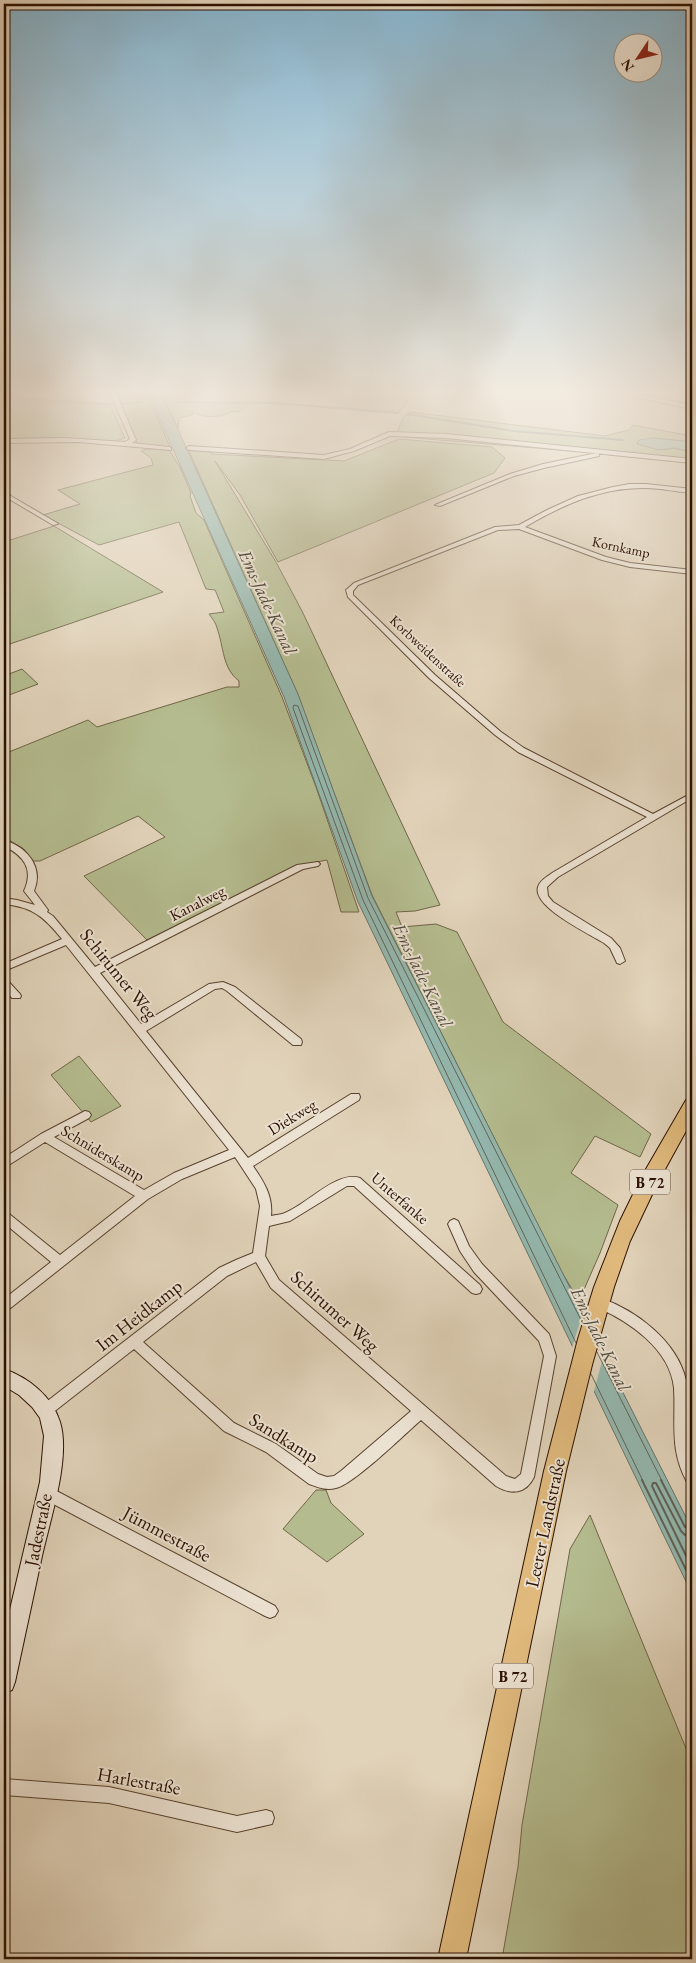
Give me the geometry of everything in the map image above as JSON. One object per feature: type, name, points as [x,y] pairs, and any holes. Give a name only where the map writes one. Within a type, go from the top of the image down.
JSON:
[{"type":"main road","name":"Leerer Landstraße","points":[[452,1959],[555,1471],[574,1392],[613,1261],[625,1232],[664,1153],[692,1105]]},
{"type":"street","points":[[438,504],[493,483]]},
{"type":"street","points":[[520,527],[567,502],[610,490],[646,486],[692,492]]},
{"type":"street","points":[[4,494],[55,524]]},
{"type":"street","name":"Kornkamp","points":[[520,527],[610,561],[692,572]]},
{"type":"street","name":"Korbweidenstraße","points":[[520,527],[497,528],[450,545],[356,584],[349,590],[350,596],[443,686],[505,739],[521,750],[653,817]]},
{"type":"street","points":[[620,961],[614,946],[552,906],[542,896],[541,889],[544,883],[555,875],[692,795]]},
{"type":"street","points":[[4,843],[19,852],[30,863],[34,879],[28,891],[4,900]]},
{"type":"street","name":"Kanalweg","points":[[94,972],[300,867],[315,864]]},
{"type":"street","points":[[28,891],[50,918]]},
{"type":"street","name":"Schirumer Weg","points":[[4,900],[33,907],[50,918],[237,1151],[262,1188],[266,1206],[259,1256],[275,1284],[420,1412],[506,1484],[518,1486],[528,1477],[550,1356],[544,1338],[478,1268],[464,1248],[454,1224]]},
{"type":"street","points":[[4,968],[68,940]]},
{"type":"street","points":[[4,983],[16,996]]},
{"type":"street","points":[[141,1029],[212,986],[223,985],[231,988],[297,1042]]},
{"type":"street","name":"Diekweg","points":[[246,1165],[355,1097]]},
{"type":"street","name":"Schniderskamp","points":[[4,1164],[45,1137],[85,1115]]},
{"type":"street","name":"Schniderskamp","points":[[45,1137],[144,1196]]},
{"type":"street","name":"Schniderskamp","points":[[4,1306],[144,1196],[178,1176],[237,1151]]},
{"type":"street","name":"Unterfanke","points":[[263,1222],[286,1218],[345,1182],[356,1181],[476,1289]]},
{"type":"street","points":[[4,1216],[59,1261]]},
{"type":"street","name":"Im Heidkamp","points":[[46,1410],[223,1272],[259,1256]]},
{"type":"street","points":[[599,1306],[624,1314],[665,1352],[674,1366],[680,1388],[682,1454],[692,1476]]},
{"type":"street","name":"Sandkamp","points":[[135,1342],[229,1427],[271,1448],[314,1479],[327,1483],[336,1482],[346,1476],[420,1412]]},
{"type":"street","points":[[4,1377],[20,1385],[35,1396],[46,1410]]},
{"type":"street","name":"Jadestraße","points":[[4,1682],[46,1493],[53,1436],[46,1410]]},
{"type":"street","name":"Jümmestraße","points":[[46,1493],[270,1611]]},
{"type":"street","name":"Harlestraße","points":[[4,1787],[109,1795],[237,1824],[266,1818]]},
{"type":"green space","points":[[86,483],[187,483],[196,513],[204,520],[282,697],[316,787],[359,912],[341,912],[327,860],[296,866],[147,940],[84,876],[165,837],[138,816],[40,861],[32,861],[24,849],[4,837],[4,754],[88,720],[97,727],[227,687],[239,687],[239,681],[233,676],[226,664],[216,626],[209,614],[224,612],[215,590],[206,589],[179,522],[99,545],[43,515],[80,504],[58,490]]},
{"type":"green space","points":[[203,483],[228,483],[276,562],[303,613],[440,905],[415,911],[396,912],[402,927],[436,924],[457,932],[503,1022],[651,1134],[640,1157],[595,1136],[571,1173],[618,1205],[579,1301],[560,1269],[372,895],[297,693]]},
{"type":"green space","points":[[231,483],[471,483],[278,562],[240,495]]},
{"type":"green space","points":[[54,526],[163,592],[4,646],[4,542]]},
{"type":"green space","points":[[22,669],[38,684],[4,697],[4,676]]},
{"type":"green space","points":[[79,1056],[121,1106],[91,1122],[51,1075]]},
{"type":"green space","points":[[316,1490],[326,1490],[331,1503],[364,1534],[327,1562],[283,1529]]},
{"type":"green space","points":[[590,1515],[692,1763],[692,1959],[502,1959],[518,1867],[522,1825],[570,1549]]},
{"type":"water","points":[[188,483],[202,483],[298,694],[372,896],[692,1529],[692,1594],[358,902],[284,697]]},
{"type":"pier","points":[[584,1309],[605,1350],[593,1395],[571,1351]]},
{"type":"water label","name":"Ems-Jade-Kanal","points":[[268,602]]},
{"type":"water label","name":"Ems-Jade-Kanal","points":[[423,975]]},
{"type":"water label","name":"Ems-Jade-Kanal","points":[[601,1339]]}]
